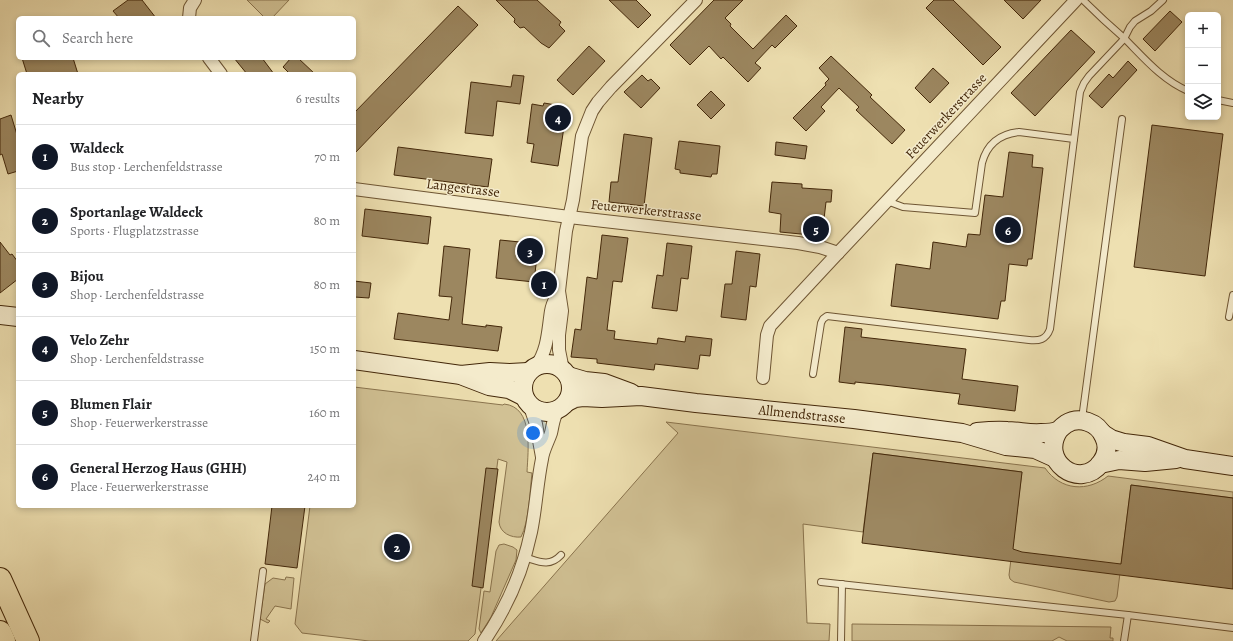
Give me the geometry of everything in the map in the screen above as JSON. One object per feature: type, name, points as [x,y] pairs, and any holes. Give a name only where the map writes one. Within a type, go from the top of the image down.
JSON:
[{"type":"highway","points":[[0,580],[28,641]]},
{"type":"main road","points":[[0,314],[16,317]]},
{"type":"main road","points":[[356,360],[461,375],[489,386],[510,389],[537,411],[542,412],[563,406],[571,390],[570,383],[565,373],[557,366],[548,364],[510,373],[490,372],[461,375]]},
{"type":"main road","points":[[527,402],[523,382],[524,378],[532,369]]},
{"type":"main road","name":"Allmendstrasse","points":[[565,373],[576,379],[604,383],[641,396]]},
{"type":"main road","name":"Allmendstrasse","points":[[563,406],[575,398],[582,397],[602,398],[641,396],[962,432],[1008,431],[1048,433],[1059,430]]},
{"type":"main road","points":[[1103,434],[1106,446],[1104,459],[1093,470],[1076,474],[1060,466],[1055,458],[1053,444],[1056,434],[1065,424],[1081,420],[1094,425],[1103,434],[1111,439],[1124,443],[1148,446],[1185,459],[1233,466]]},
{"type":"main road","name":"Allmendstrasse","points":[[962,432],[1006,446],[1035,449],[1055,458]]},
{"type":"main road","points":[[1100,464],[1119,460],[1145,462],[1185,459]]},
{"type":"street","points":[[189,16],[190,8],[195,0]]},
{"type":"street","points":[[565,373],[559,350],[562,310],[559,291],[566,231],[573,200],[582,136],[592,111],[598,102],[696,0]]},
{"type":"street","name":"Feuerwerkerstrasse","points":[[764,378],[767,335],[770,326],[1076,0]]},
{"type":"street","points":[[210,60],[220,72]]},
{"type":"street","name":"Langestrasse","points":[[356,189],[569,217]]},
{"type":"street","name":"Feuerwerkerstrasse","points":[[569,217],[798,243],[820,247],[838,253]]},
{"type":"street","points":[[532,369],[544,350],[551,309],[559,291]]},
{"type":"street","points":[[527,402],[536,424],[542,458]]},
{"type":"street","points":[[484,641],[498,618],[524,557],[531,532],[542,458],[551,433],[554,419],[563,406]]},
{"type":"lane","points":[[1083,0],[1162,75],[1185,90]]},
{"type":"lane","points":[[813,374],[821,323],[827,316],[1038,341],[1045,337],[1050,329],[1080,92],[1084,83],[1124,39],[1135,21],[1151,11],[1162,0]]},
{"type":"lane","points":[[1221,101],[1233,103]]},
{"type":"lane","points":[[1081,420],[1122,119]]},
{"type":"lane","points":[[887,201],[903,207],[975,213],[984,155],[994,142],[1010,133],[1019,132],[1074,139]]},
{"type":"lane","points":[[1229,317],[1233,295]]},
{"type":"lane","points":[[524,557],[547,563],[553,562],[561,556]]},
{"type":"lane","points":[[254,641],[263,571]]},
{"type":"lane","points":[[821,582],[1128,615],[1233,628]]},
{"type":"lane","points":[[841,641],[842,584]]},
{"type":"lane","points":[[1124,641],[1128,615]]},
{"type":"shaded area","points":[[247,0],[289,0],[274,16],[263,16]]},
{"type":"shaded area","points":[[356,387],[504,404],[514,407],[520,413],[525,421],[527,431],[527,472],[532,473],[526,523],[521,537],[510,536],[501,529],[499,522],[507,462],[498,459],[475,634],[468,641],[369,641],[302,633],[295,624],[310,508],[356,508]]},
{"type":"shaded area","points":[[666,422],[1045,468],[1051,476],[1067,485],[1075,487],[1092,485],[1108,476],[1233,492],[1233,498],[1131,485],[1117,597],[1115,601],[1109,602],[1014,582],[1010,579],[1009,575],[1022,472],[873,453],[863,532],[803,524],[807,623],[830,624],[829,641],[496,641],[678,433]]},
{"type":"shaded area","points":[[504,544],[517,550],[516,560],[491,617],[481,633],[479,629],[484,591],[490,592],[496,551],[499,545]]},
{"type":"shaded area","points":[[286,577],[294,578],[291,609],[275,606],[266,619],[270,621],[268,623],[260,619],[265,584],[273,578],[285,580]]},
{"type":"shaded area","points":[[852,624],[1111,627],[1110,638],[1113,638],[1113,641],[1067,641],[1059,637],[1052,641],[852,641]]},
{"type":"building","points":[[128,0],[142,0],[154,16],[117,16],[113,11]]},
{"type":"building","points":[[496,0],[537,0],[561,22],[559,25],[565,31],[549,48],[541,43],[524,27],[520,28],[514,22],[515,19]]},
{"type":"building","points":[[609,0],[636,0],[651,15],[638,28]]},
{"type":"building","points":[[714,0],[743,0],[725,18],[731,24],[730,26],[753,49],[786,15],[797,26],[775,48],[772,45],[755,63],[761,68],[748,82],[723,57],[721,59],[709,46],[690,65],[670,45]]},
{"type":"building","points":[[934,0],[953,0],[1001,47],[983,65],[926,8]]},
{"type":"building","points":[[1004,0],[1041,0],[1023,19]]},
{"type":"building","points":[[458,6],[478,25],[356,152],[356,111]]},
{"type":"building","points":[[1170,11],[1182,22],[1155,51],[1143,39]]},
{"type":"building","points":[[1071,30],[1095,52],[1035,116],[1011,93]]},
{"type":"building","points":[[589,46],[605,61],[573,95],[557,80]]},
{"type":"building","points":[[831,56],[872,95],[870,97],[905,130],[892,144],[856,110],[859,107],[839,88],[821,107],[825,111],[806,131],[793,118],[826,85],[825,83],[829,79],[819,68]]},
{"type":"building","points":[[23,60],[74,60],[77,72],[26,72]]},
{"type":"building","points":[[236,60],[264,60],[272,72],[245,72]]},
{"type":"building","points":[[289,60],[300,60],[313,72],[288,72],[283,67]]},
{"type":"building","points":[[1128,61],[1137,70],[1102,108],[1089,96],[1109,74],[1113,78]]},
{"type":"building","points":[[933,68],[949,83],[930,103],[915,88]]},
{"type":"building","points":[[513,75],[524,76],[520,104],[497,101],[493,136],[465,133],[471,82],[511,87]]},
{"type":"building","points":[[642,75],[648,81],[651,79],[660,88],[641,108],[624,92]]},
{"type":"building","points":[[711,91],[725,105],[711,119],[697,105]]},
{"type":"building","points":[[544,103],[562,106],[560,127],[564,127],[558,166],[531,162],[534,144],[527,143],[532,104],[543,106]]},
{"type":"building","points":[[11,115],[16,131],[16,172],[8,174],[2,154],[0,155],[0,119]]},
{"type":"building","points":[[1152,125],[1223,134],[1205,276],[1134,267]]},
{"type":"building","points":[[624,134],[652,138],[644,206],[609,202],[611,182],[618,182]]},
{"type":"building","points":[[679,141],[720,146],[717,174],[712,174],[711,177],[680,173],[680,170],[675,169]]},
{"type":"building","points":[[776,142],[807,146],[805,159],[775,155]]},
{"type":"building","points":[[398,147],[492,159],[488,187],[394,175]]},
{"type":"building","points":[[1009,152],[1033,155],[1032,167],[1043,168],[1032,259],[1028,259],[1027,266],[1009,264],[1005,301],[1001,301],[998,319],[891,306],[896,264],[930,269],[933,242],[966,247],[968,234],[980,235],[985,195],[1003,197]]},
{"type":"building","points":[[772,182],[802,184],[802,188],[832,190],[831,202],[826,202],[822,236],[780,232],[781,214],[769,212]]},
{"type":"building","points":[[365,209],[431,217],[428,244],[362,236]]},
{"type":"building","points":[[602,235],[628,238],[622,282],[613,281],[607,330],[615,331],[614,339],[657,344],[658,338],[685,342],[686,336],[712,339],[710,356],[700,355],[698,369],[655,364],[654,370],[597,363],[597,359],[571,357],[575,329],[581,330],[587,277],[597,279]]},
{"type":"building","points":[[500,240],[520,242],[519,245],[535,247],[534,255],[537,256],[534,282],[496,278]]},
{"type":"building","points":[[0,242],[10,255],[12,254],[16,259],[16,281],[0,293]]},
{"type":"building","points":[[667,243],[692,246],[688,279],[681,278],[677,311],[652,308],[657,275],[663,276]]},
{"type":"building","points":[[444,246],[470,249],[462,324],[502,327],[498,351],[394,339],[398,313],[449,320],[452,297],[439,296]]},
{"type":"building","points":[[736,251],[760,254],[756,287],[750,286],[746,320],[721,317],[725,284],[732,284]]},
{"type":"building","points":[[356,281],[371,283],[369,298],[356,297]]},
{"type":"building","points":[[845,327],[862,329],[861,337],[966,349],[962,379],[1018,386],[1015,411],[958,404],[960,394],[855,382],[855,384],[839,382]]},
{"type":"building","points":[[873,453],[1022,472],[1013,549],[1022,552],[1121,564],[1131,485],[1233,498],[1233,589],[862,543]]},
{"type":"building","points":[[486,468],[498,469],[483,588],[472,586]]},
{"type":"building","points":[[272,508],[305,508],[297,568],[265,564]]},
{"type":"place","name":"Velo Zehr","points":[[558,118]]},
{"type":"place","name":"Blumen Flair","points":[[816,229]]},
{"type":"place","name":"General Herzog Haus (GHH)","points":[[1008,230]]},
{"type":"place","name":"Bijou","points":[[530,251]]},
{"type":"place","name":"Waldeck","points":[[544,284]]},
{"type":"place","name":"Sportanlage Waldeck","points":[[397,547]]}]
